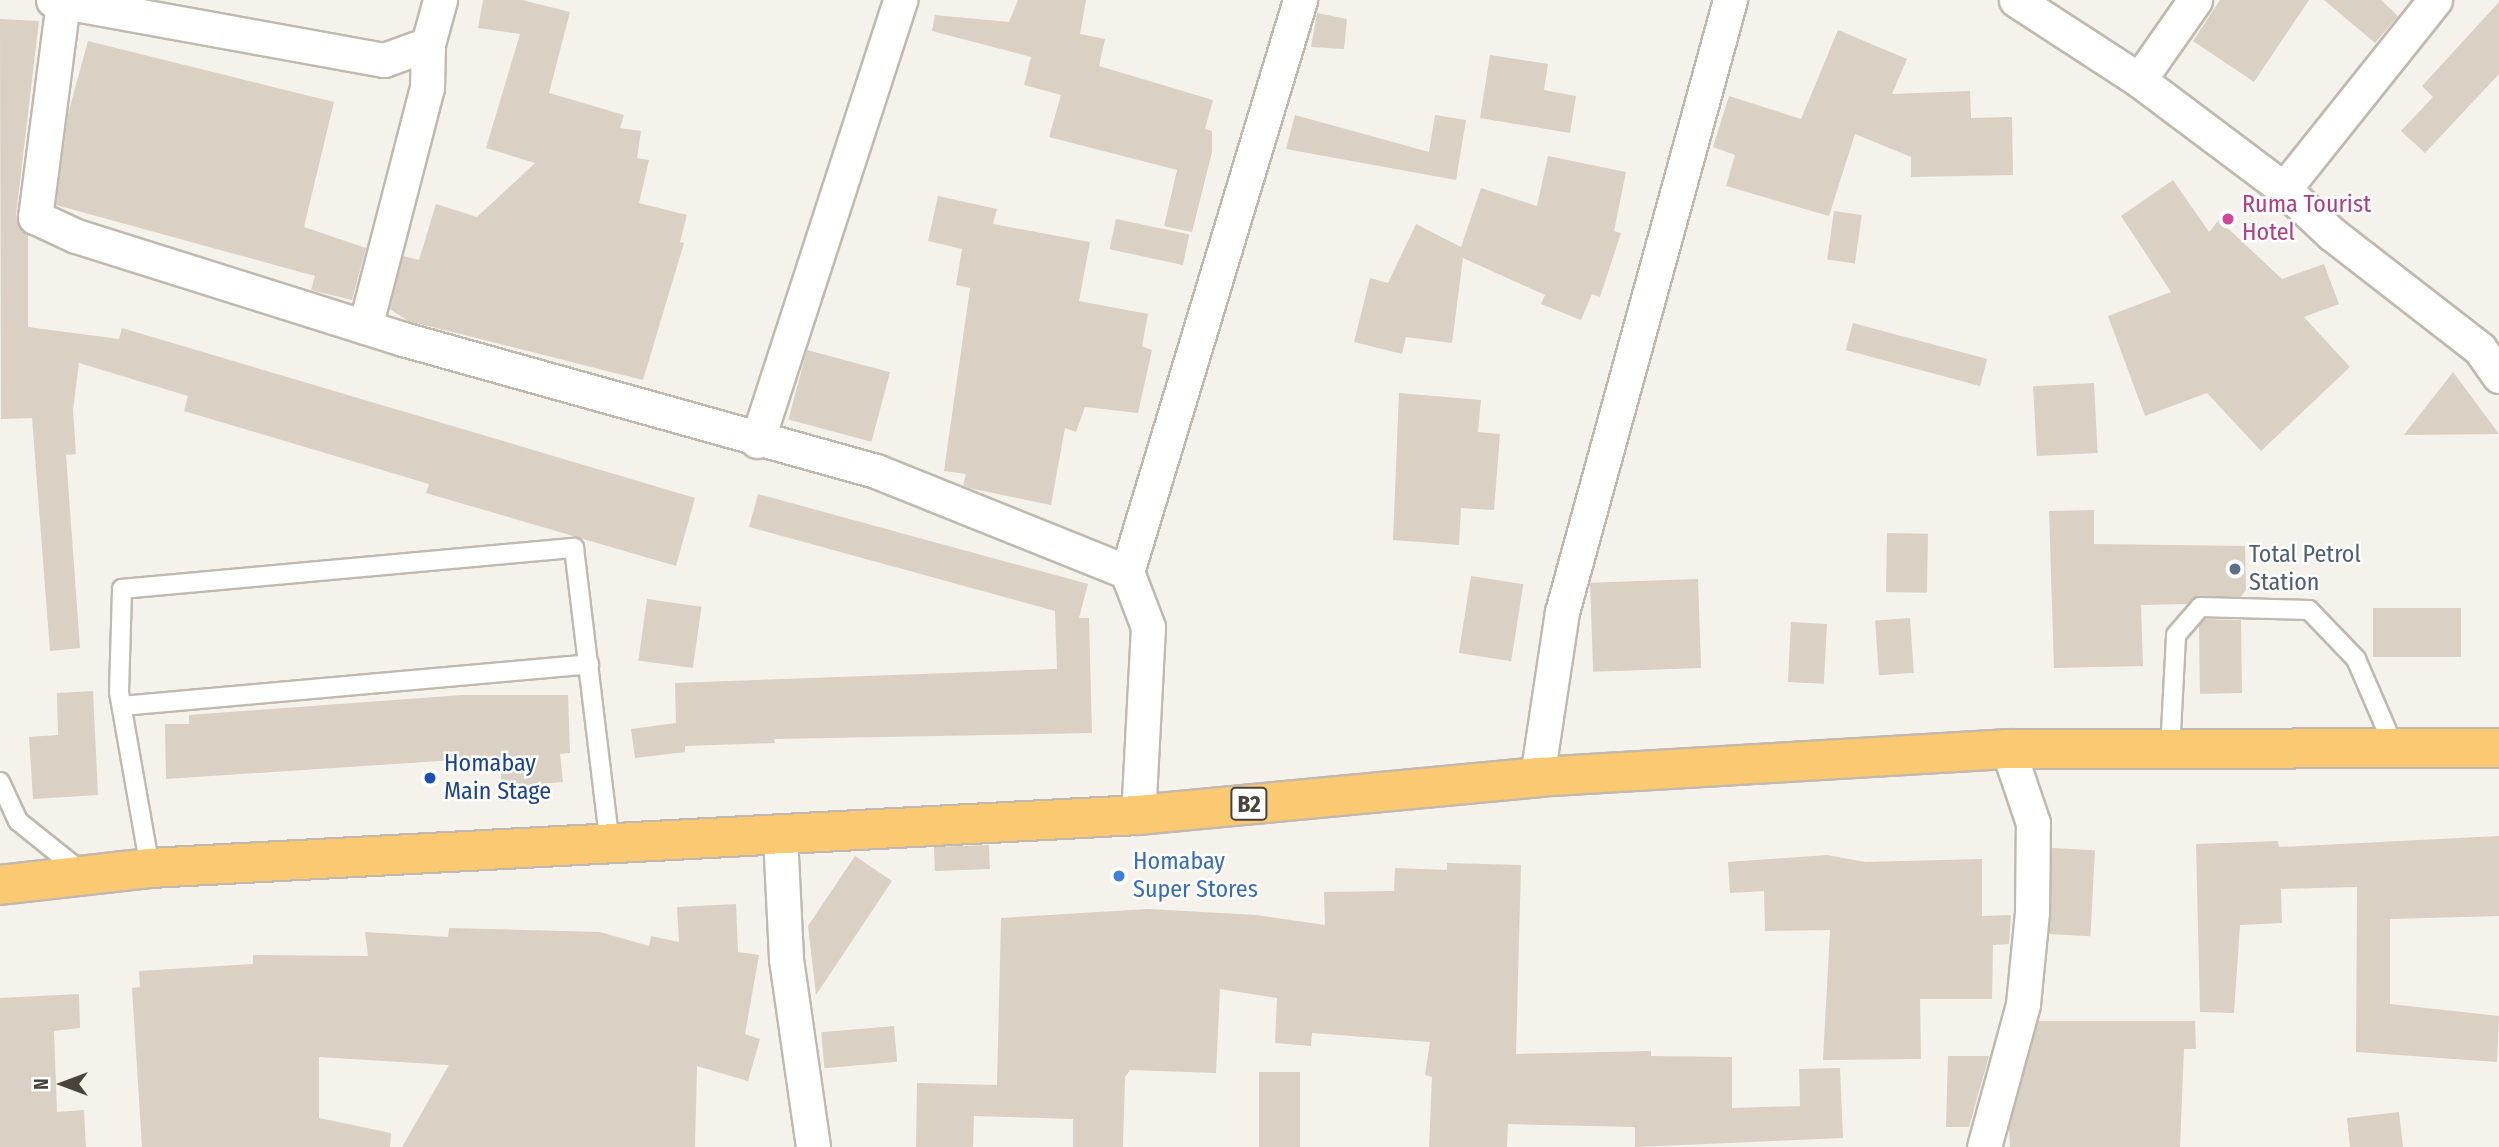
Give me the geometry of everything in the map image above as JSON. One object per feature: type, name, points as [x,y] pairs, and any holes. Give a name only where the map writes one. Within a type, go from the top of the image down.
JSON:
[{"type":"highway","name":"B2","points":[[0,885],[84,873],[150,868],[610,847],[1138,815],[1536,777],[2008,749],[2170,751],[2499,748]]},
{"type":"street","points":[[365,327],[427,88],[428,44],[440,0]]},
{"type":"street","points":[[757,441],[900,0]]},
{"type":"street","points":[[1138,815],[1148,627],[1127,572],[1300,0]]},
{"type":"street","points":[[1536,777],[1562,612],[1730,0]]},
{"type":"street","points":[[2016,0],[2139,80],[2284,190],[2332,234],[2489,342],[2499,376]]},
{"type":"street","points":[[2139,80],[2195,0]]},
{"type":"street","points":[[2284,190],[2435,0]]},
{"type":"street","points":[[428,44],[384,60],[58,1],[35,217],[76,236],[365,327],[757,441],[876,471],[1127,572]]},
{"type":"street","points":[[1984,1147],[2023,1004],[2032,912],[2033,823],[2008,749]]},
{"type":"street","points":[[780,835],[786,959],[813,1147]]},
{"type":"lane","points":[[150,868],[122,706],[122,589],[575,548],[610,847]]},
{"type":"lane","points":[[2170,751],[2176,635],[2200,607],[2309,610],[2356,659],[2395,749]]},
{"type":"lane","points":[[122,706],[589,664]]},
{"type":"lane","points":[[0,782],[18,821],[84,873]]},
{"type":"building","points":[[483,0],[522,0],[570,12],[549,93],[624,115],[620,128],[641,131],[637,158],[649,160],[639,203],[687,215],[680,242],[684,243],[643,380],[408,321],[390,309],[403,256],[419,260],[436,204],[477,217],[535,163],[486,148],[520,34],[478,28]]},
{"type":"building","points":[[1018,0],[1086,0],[1080,34],[1105,39],[1099,66],[1213,100],[1205,129],[1212,131],[1212,152],[1192,232],[1164,226],[1177,170],[1049,137],[1061,95],[1024,85],[1031,57],[932,31],[935,15],[1009,22]]},
{"type":"building","points":[[2220,0],[2309,0],[2254,82],[2193,41]]},
{"type":"building","points":[[2324,0],[2381,0],[2398,16],[2375,43]]},
{"type":"building","points":[[2499,2],[2499,74],[2425,153],[2401,131],[2433,97],[2422,86]]},
{"type":"building","points":[[1317,13],[1347,19],[1344,49],[1311,47]]},
{"type":"building","points":[[0,19],[39,21],[16,215],[28,235],[28,327],[119,339],[122,328],[695,498],[676,566],[426,493],[429,484],[184,411],[188,396],[79,363],[73,410],[76,454],[66,455],[80,648],[50,651],[32,418],[1,419]]},
{"type":"building","points":[[1838,30],[1907,59],[1892,94],[1970,91],[1971,118],[2012,117],[2013,175],[1911,177],[1911,157],[1855,134],[1829,216],[1726,186],[1735,155],[1713,147],[1729,96],[1801,119]]},
{"type":"building","points":[[88,41],[334,102],[304,227],[366,248],[352,300],[311,290],[315,276],[56,205],[68,114]]},
{"type":"building","points":[[1490,55],[1548,64],[1544,90],[1576,96],[1570,133],[1480,118]]},
{"type":"building","points":[[1295,115],[1429,152],[1435,115],[1466,120],[1456,180],[1286,149]]},
{"type":"building","points":[[1548,156],[1626,172],[1614,231],[1621,233],[1600,297],[1592,294],[1581,320],[1541,304],[1545,295],[1463,258],[1452,343],[1406,337],[1402,354],[1354,342],[1370,278],[1388,283],[1416,224],[1461,247],[1481,188],[1537,206]]},
{"type":"building","points":[[2173,180],[2209,232],[2219,220],[2282,279],[2324,264],[2339,304],[2304,317],[2350,367],[2261,451],[2207,393],[2145,416],[2108,316],[2171,292],[2121,216]]},
{"type":"building","points":[[938,196],[997,209],[993,224],[1090,242],[1079,301],[1148,314],[1142,346],[1152,350],[1138,413],[1085,407],[1076,432],[1065,428],[1051,505],[969,488],[963,485],[966,474],[944,471],[970,288],[956,285],[962,249],[928,241]]},
{"type":"building","points":[[1834,211],[1862,215],[1855,263],[1827,260]]},
{"type":"building","points":[[1116,219],[1189,235],[1183,265],[1110,249]]},
{"type":"building","points":[[1853,323],[1987,359],[1980,386],[1846,350]]},
{"type":"building","points":[[807,350],[890,372],[871,442],[788,420]]},
{"type":"building","points":[[2453,372],[2499,434],[2404,435]]},
{"type":"building","points":[[2094,383],[2098,453],[2037,456],[2033,386]]},
{"type":"building","points":[[1399,393],[1481,400],[1478,432],[1500,434],[1494,510],[1461,508],[1459,545],[1393,540]]},
{"type":"building","points":[[758,494],[1088,584],[1079,618],[1089,618],[1092,733],[774,739],[775,743],[685,746],[685,752],[635,758],[631,729],[676,723],[675,683],[1057,669],[1055,611],[749,527]]},
{"type":"building","points":[[2094,510],[2094,544],[2245,546],[2246,590],[2241,597],[2200,596],[2188,604],[2141,605],[2143,666],[2054,668],[2049,511]]},
{"type":"building","points":[[1887,533],[1928,534],[1927,593],[1886,592]]},
{"type":"building","points":[[1471,576],[1523,584],[1511,661],[1459,653]]},
{"type":"building","points":[[1698,579],[1701,668],[1593,672],[1590,583]]},
{"type":"building","points":[[647,599],[701,607],[693,668],[638,660]]},
{"type":"building","points":[[2373,608],[2461,608],[2461,657],[2373,657]]},
{"type":"building","points":[[1910,618],[1914,673],[1879,675],[1875,620]]},
{"type":"building","points":[[2205,619],[2241,620],[2242,693],[2200,694],[2199,626]]},
{"type":"building","points":[[1791,622],[1827,624],[1824,684],[1788,682]]},
{"type":"building","points":[[93,691],[98,795],[33,799],[29,737],[58,735],[57,693]]},
{"type":"building","points":[[462,695],[568,695],[570,753],[560,754],[563,782],[501,787],[501,768],[471,769],[470,759],[166,779],[165,724],[189,724],[189,715]]},
{"type":"building","points":[[2499,836],[2499,916],[2390,919],[2390,1004],[2499,1016],[2497,1062],[2356,1052],[2357,887],[2281,889],[2282,923],[2240,925],[2234,1013],[2200,1012],[2196,844],[2278,841],[2279,847]]},
{"type":"building","points":[[989,845],[990,869],[935,871],[934,847]]},
{"type":"building","points":[[2052,848],[2095,850],[2090,936],[2047,934]]},
{"type":"building","points":[[1827,855],[1865,862],[1982,859],[1982,916],[2011,915],[2009,944],[1993,945],[1992,999],[1920,999],[1921,1059],[1823,1060],[1830,930],[1765,931],[1764,891],[1730,893],[1728,862]]},
{"type":"building","points":[[855,856],[892,881],[816,995],[808,926]]},
{"type":"building","points":[[1447,863],[1521,865],[1516,1054],[1651,1051],[1651,1056],[1732,1057],[1732,1108],[1800,1106],[1799,1069],[1840,1068],[1843,1138],[1635,1147],[1635,1127],[1508,1124],[1507,1147],[1429,1147],[1432,1077],[1425,1075],[1430,1042],[1312,1033],[1311,1046],[1275,1043],[1277,998],[1220,989],[1216,1073],[1130,1070],[1125,1077],[1123,1147],[1073,1147],[1073,1119],[974,1116],[973,1147],[916,1147],[917,1083],[997,1085],[1001,918],[1148,909],[1256,915],[1325,925],[1324,892],[1394,891],[1395,868],[1447,870]]},
{"type":"building","points":[[736,904],[738,952],[759,955],[745,1034],[760,1039],[748,1081],[697,1066],[695,1147],[402,1147],[449,1065],[319,1057],[319,1118],[391,1133],[390,1147],[142,1147],[132,988],[140,987],[139,971],[253,964],[253,955],[368,956],[365,932],[448,937],[449,928],[600,932],[649,946],[651,936],[679,942],[677,907]]},
{"type":"building","points":[[79,994],[80,1028],[54,1031],[57,1112],[84,1110],[86,1147],[0,1147],[0,998]]},
{"type":"building","points":[[2038,1021],[2195,1021],[2196,1049],[2184,1049],[2180,1147],[2010,1147],[2009,1128]]},
{"type":"building","points":[[894,1026],[897,1062],[824,1068],[821,1032]]},
{"type":"building","points":[[1948,1056],[1989,1056],[1969,1127],[1946,1127]]},
{"type":"building","points":[[1259,1072],[1300,1072],[1300,1147],[1259,1147]]},
{"type":"building","points":[[2399,1112],[2403,1147],[2350,1147],[2347,1118]]},
{"type":"place","name":"Ruma Tourist Hotel","points":[[2228,219]]},
{"type":"place","name":"Total Petrol Station","points":[[2235,569]]},
{"type":"place","name":"Homabay Main Stage","points":[[430,778]]},
{"type":"place","name":"Homabay Super Stores","points":[[1119,876]]}]
